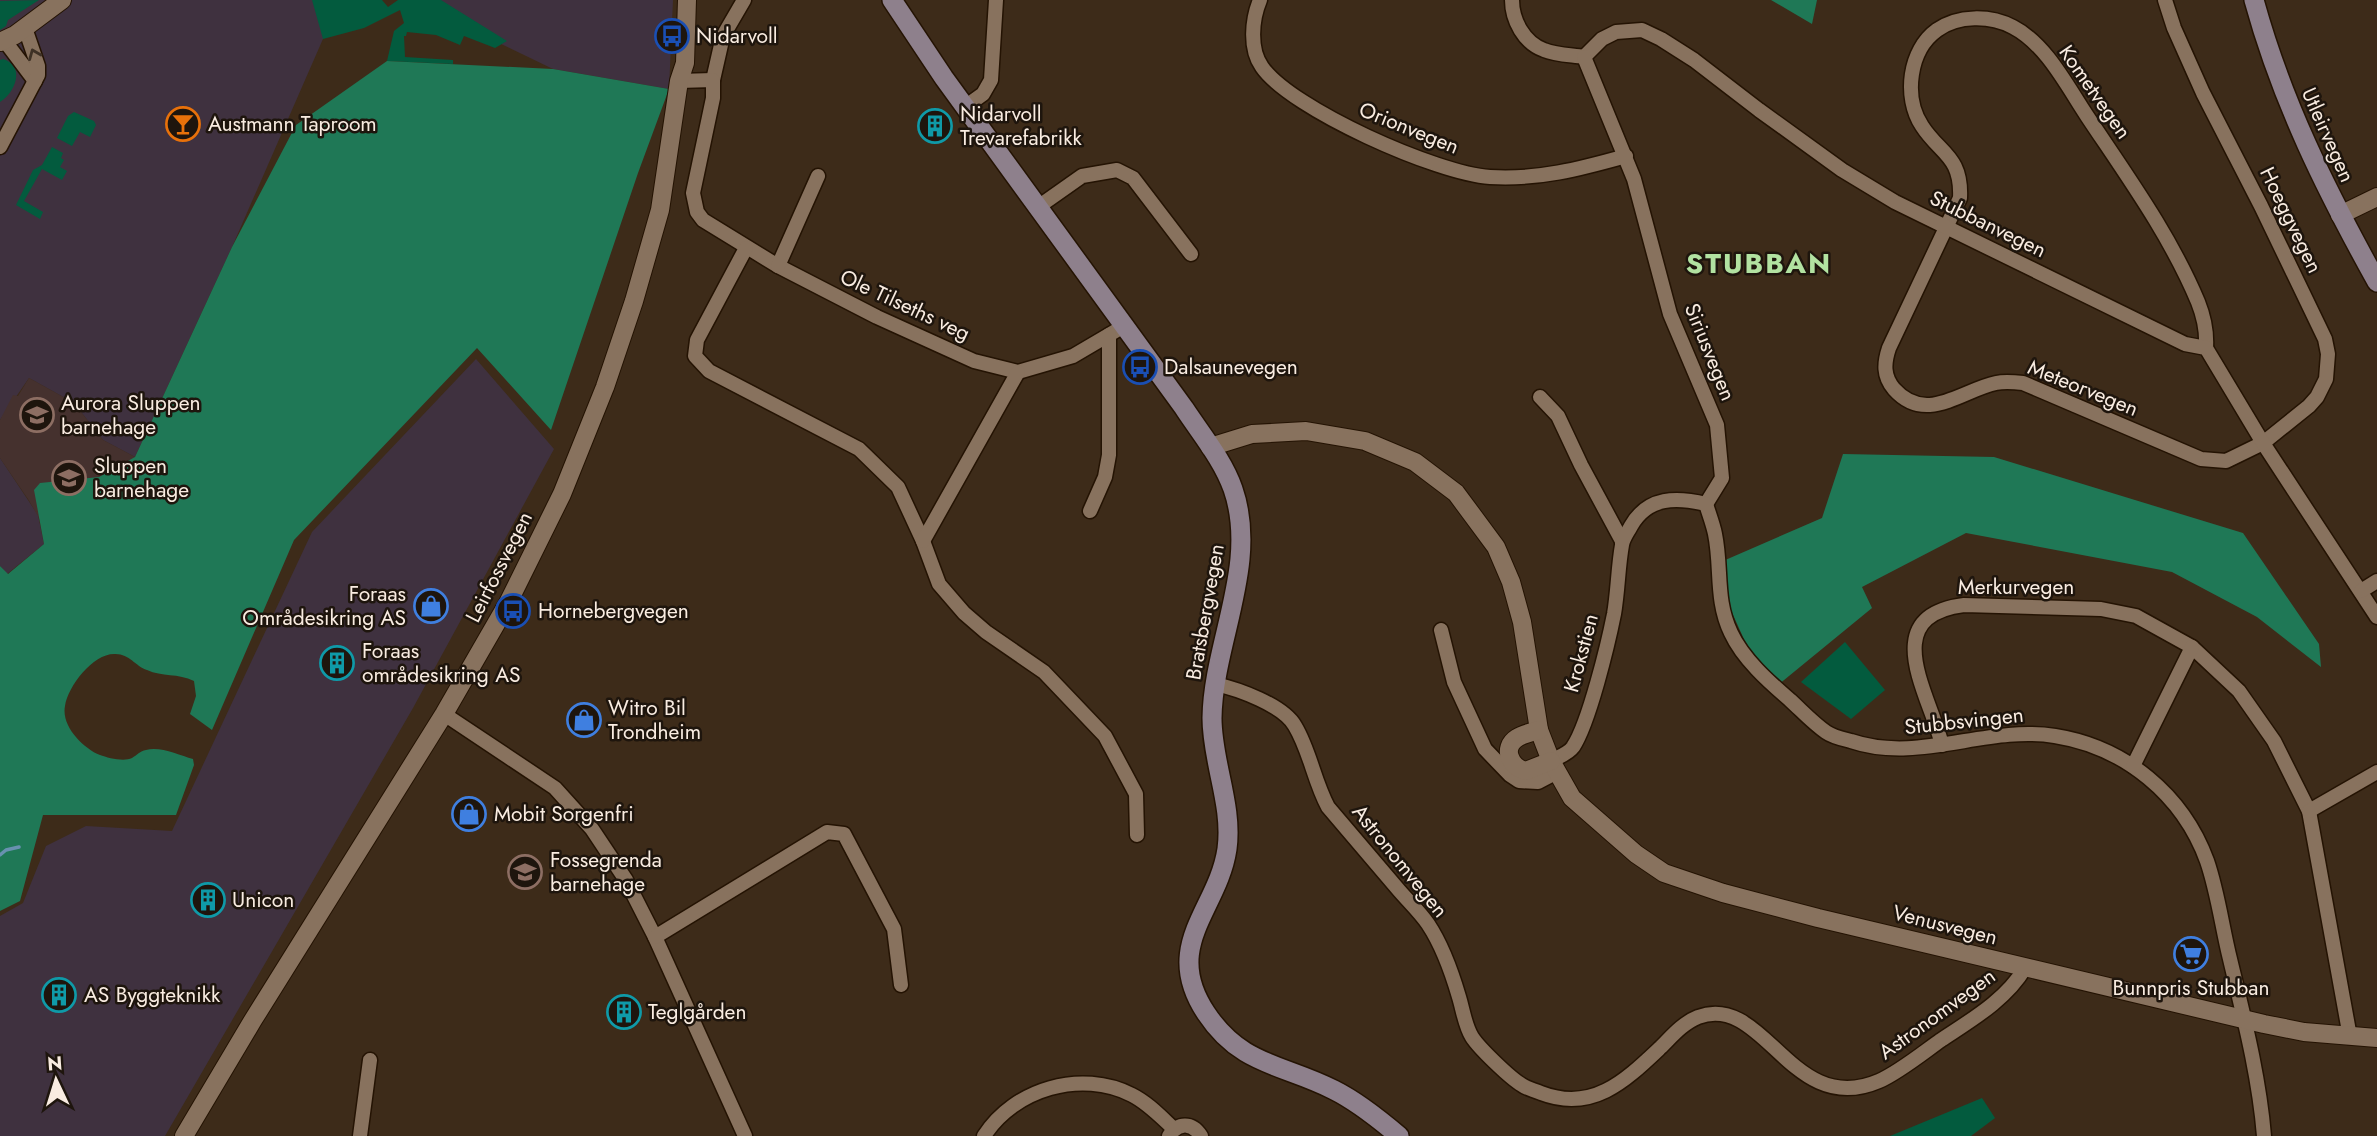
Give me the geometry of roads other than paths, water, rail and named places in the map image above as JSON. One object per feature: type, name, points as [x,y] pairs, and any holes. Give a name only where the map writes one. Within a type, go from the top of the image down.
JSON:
[{"type":"main road","name":"Bratsbergvegen","points":[[892,0],[1038,207],[1116,330],[1210,447],[1233,488],[1241,536],[1235,585],[1215,684],[1213,733],[1226,811],[1227,842],[1221,871],[1198,922],[1190,948],[1190,973],[1199,1002],[1226,1038],[1247,1054],[1336,1091],[1372,1114],[1399,1136]]},
{"type":"main road","name":"Utleirvegen","points":[[2254,0],[2294,118],[2340,215],[2377,282]]},
{"type":"street","points":[[35,81],[2,41],[25,28],[62,0]]},
{"type":"street","name":"Leirfossvegen","points":[[678,0],[674,64],[679,80]]},
{"type":"street","name":"Leirfossvegen","points":[[184,1136],[253,1020],[444,714],[508,603],[562,494],[605,387],[634,301],[660,210],[679,80],[685,63],[687,0]]},
{"type":"street","points":[[679,80],[713,80],[723,36],[744,0]]},
{"type":"street","points":[[965,107],[986,90],[991,80],[996,0]]},
{"type":"street","name":"Orionvegen","points":[[1260,0],[1254,15],[1253,28],[1255,50],[1260,65],[1290,94],[1377,142],[1436,165],[1486,177],[1535,178],[1626,156]]},
{"type":"street","points":[[1513,0],[1517,24],[1526,38],[1543,50],[1584,57]]},
{"type":"street","name":"Hoeggvegen","points":[[2165,0],[2174,28],[2203,93],[2325,339],[2328,367],[2326,379],[2317,397],[2263,443]]},
{"type":"street","name":"Kometvegen","points":[[1946,229],[1960,198],[1961,184],[1947,152],[1922,126],[1913,104],[1910,79],[1914,61],[1936,31],[1953,22],[1970,18],[1992,19],[2013,27],[2029,38],[2047,57],[2147,204],[2178,259],[2199,304],[2207,331],[2206,348]]},
{"type":"street","points":[[0,147],[35,81],[38,66],[25,28]]},
{"type":"street","name":"Stubbanvegen","points":[[1584,57],[1602,39],[1616,32],[1642,30],[1694,60],[1842,170],[1895,202],[2185,344],[2206,348]]},
{"type":"street","name":"Siriusvegen","points":[[1584,57],[1634,179],[1670,314],[1717,425],[1722,478],[1706,504]]},
{"type":"street","name":"Ole Tilseths veg","points":[[713,80],[713,98],[693,193],[697,212],[703,220],[778,266],[877,317],[974,361],[1018,372]]},
{"type":"street","points":[[0,116],[16,118]]},
{"type":"street","points":[[1038,207],[1082,176],[1117,170],[1133,178],[1191,254]]},
{"type":"street","points":[[778,266],[818,176]]},
{"type":"street","points":[[2340,215],[2377,197]]},
{"type":"street","name":"Meteorvegen","points":[[1946,229],[1885,358],[1886,374],[1900,394],[1917,403],[1940,404],[1986,386],[2010,381],[2023,383],[2201,459],[2226,461],[2263,443]]},
{"type":"street","points":[[746,248],[696,340],[695,356],[709,371],[859,449],[898,487],[939,584],[964,613],[986,632],[1044,672],[1105,736],[1136,794],[1137,835]]},
{"type":"street","points":[[923,541],[1018,372],[1073,356],[1116,330]]},
{"type":"street","points":[[1090,511],[1105,477],[1109,455],[1116,330]]},
{"type":"street","points":[[2206,348],[2263,443],[2377,617]]},
{"type":"street","points":[[1540,397],[1558,416],[1622,541]]},
{"type":"street","name":"Venusvegen","points":[[1210,447],[1252,435],[1306,432],[1365,441],[1415,462],[1456,493],[1496,547],[1511,582],[1522,622],[1539,730],[1554,766],[1572,798],[1636,854],[1664,873],[1723,893],[2243,1019],[2304,1032],[2377,1038]]},
{"type":"street","name":"Krokstien","points":[[1441,630],[1454,682],[1485,749],[1519,781],[1538,782],[1572,749],[1578,736],[1594,690],[1614,614],[1622,541],[1636,518],[1654,503],[1683,499],[1706,504]]},
{"type":"street","name":"Stubbsvingen","points":[[1706,504],[1715,536],[1718,595],[1731,633],[1745,654],[1773,685],[1827,733],[1866,746],[1912,750],[2006,735],[2052,735],[2096,747],[2133,766],[2159,786],[2198,839],[2216,893],[2243,1019],[2250,1036],[2264,1136]]},
{"type":"street","points":[[2361,591],[2377,582]]},
{"type":"street","name":"Merkurvegen","points":[[1942,745],[1918,678],[1914,650],[1920,627],[1926,619],[1941,609],[1964,605],[2109,610],[2148,622],[2192,647],[2239,691],[2261,720],[2309,811],[2350,1037]]},
{"type":"street","points":[[2133,766],[2192,647]]},
{"type":"street","name":"Astronomvegen","points":[[1215,684],[1252,696],[1280,711],[1295,725],[1317,786],[1328,807],[1428,925],[1451,977],[1472,1037],[1522,1085],[1548,1095],[1566,1100],[1586,1098],[1609,1090],[1629,1077],[1685,1023],[1708,1015],[1731,1015],[1748,1024],[1807,1076],[1835,1087],[1880,1081],[1966,1024],[2017,982],[2025,968]]},
{"type":"street","points":[[444,714],[555,788],[592,829],[626,880],[655,937],[745,1136]]},
{"type":"street","points":[[1539,730],[1522,735],[1513,742],[1510,758],[1516,767],[1527,771],[1554,766]]},
{"type":"street","points":[[2309,811],[2377,772]]},
{"type":"street","points":[[655,937],[827,832],[844,834],[894,929],[901,985]]},
{"type":"street","points":[[360,1136],[370,1060]]},
{"type":"street","points":[[984,1136],[993,1121],[1011,1108],[1033,1094],[1065,1084],[1112,1087],[1133,1095],[1171,1132],[1189,1126],[1201,1136]]},
{"type":"waterway","points":[[0,855],[6,850],[19,847]]},
{"type":"place","name":"Nidarvoll","points":[[672,36]]},
{"type":"place","name":"Austmann Taproom","points":[[183,124]]},
{"type":"place","name":"Nidarvoll Trevarefabrikk","points":[[935,126]]},
{"type":"place","name":"Dalsaunevegen","points":[[1140,367]]},
{"type":"place","name":"Aurora Sluppen barnehage","points":[[37,415]]},
{"type":"place","name":"Sluppen barnehage","points":[[69,478]]},
{"type":"place","name":"Foraas Områdesikring AS","points":[[431,606]]},
{"type":"place","name":"Hornebergvegen","points":[[513,611]]},
{"type":"place","name":"Foraas områdesikring AS","points":[[337,663]]},
{"type":"place","name":"Witro Bil Trondheim","points":[[584,720]]},
{"type":"place","name":"Mobit Sorgenfri","points":[[469,814]]},
{"type":"place","name":"Fossegrenda barnehage","points":[[525,872]]},
{"type":"place","name":"Unicon","points":[[208,900]]},
{"type":"place","name":"Bunnpris Stubban","points":[[2191,954]]},
{"type":"place","name":"AS Byggteknikk","points":[[59,995]]},
{"type":"place","name":"Teglgården","points":[[624,1012]]},
{"type":"district","name":"STUBBAN","points":[[1759,263]]}]
